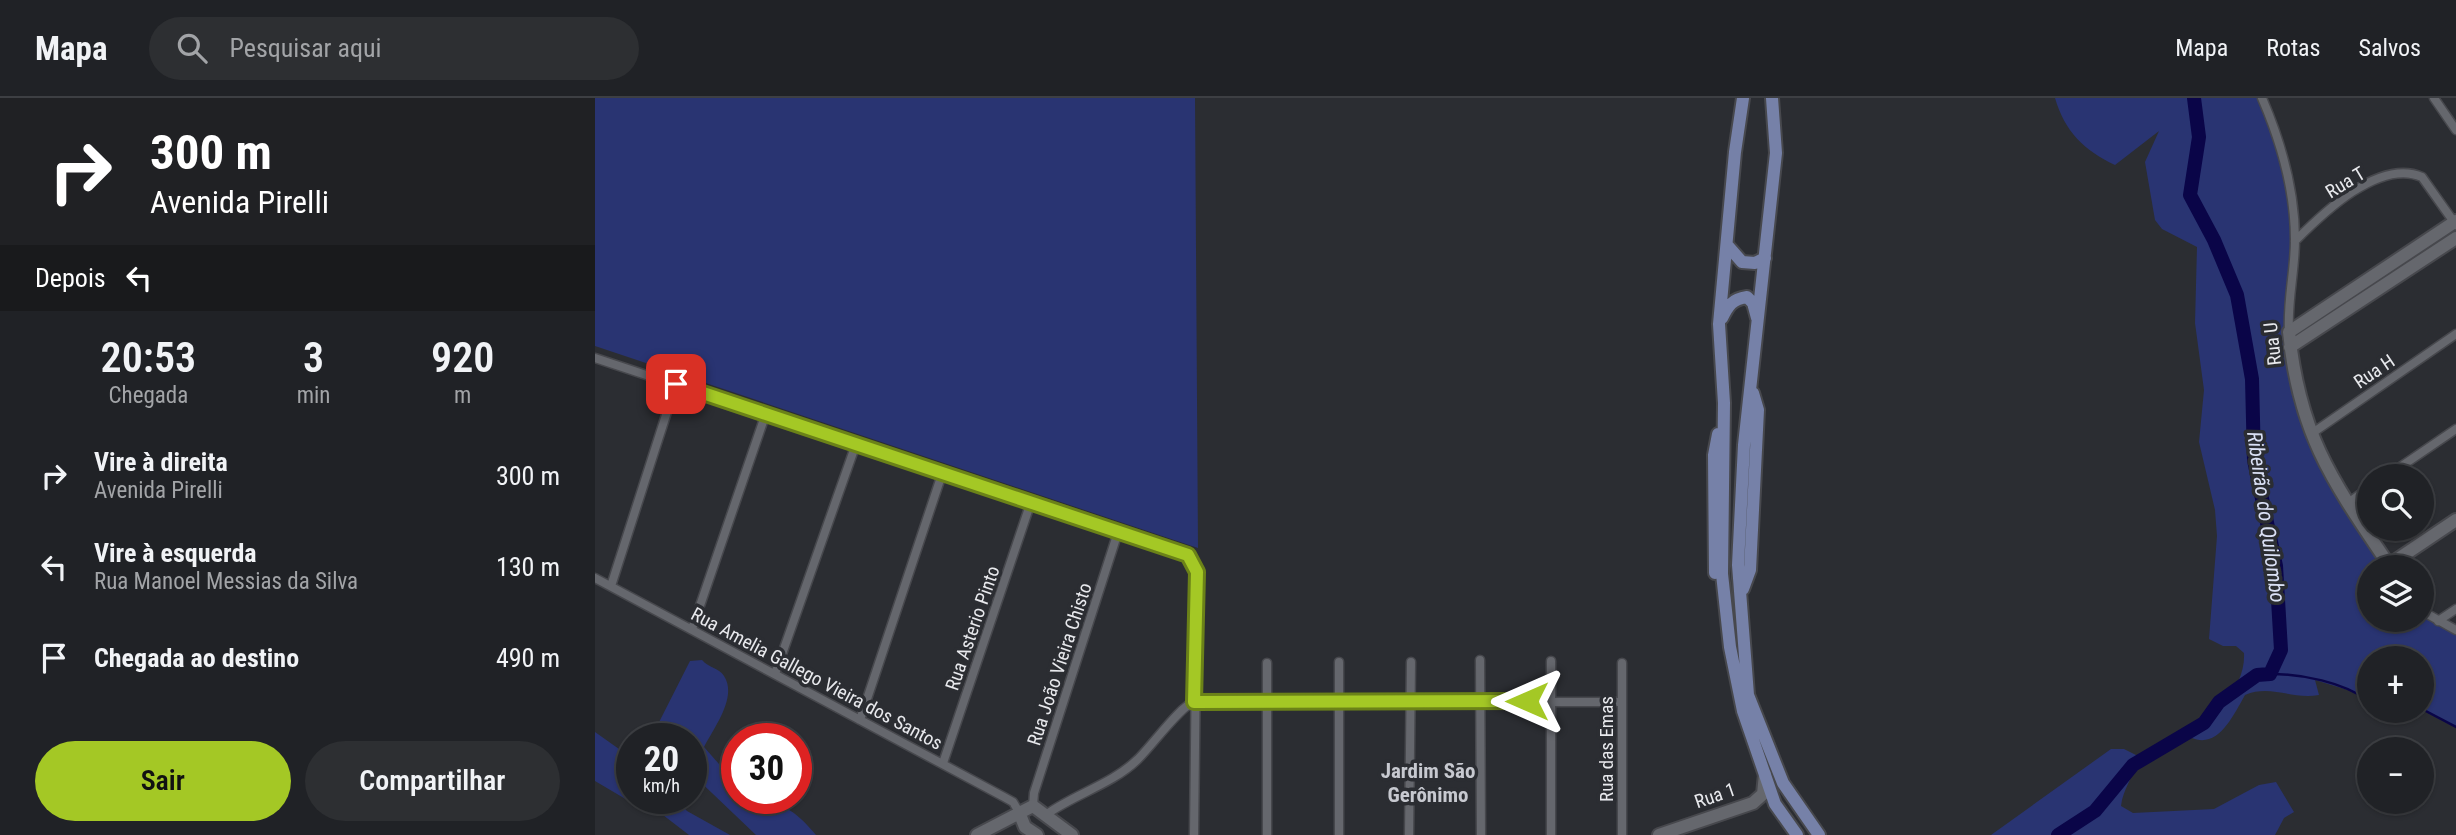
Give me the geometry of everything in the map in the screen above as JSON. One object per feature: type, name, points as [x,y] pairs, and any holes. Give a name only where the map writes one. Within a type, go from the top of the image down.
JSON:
[{"type":"main road","points":[[1743,98],[1719,324],[1724,403],[1722,574],[1730,647],[1743,710],[1775,804],[1797,835]]},
{"type":"main road","points":[[1772,98],[1776,153],[1751,387],[1738,565],[1748,695],[1783,783],[1819,835]]},
{"type":"main road","points":[[1727,245],[1742,262],[1755,263],[1765,258]]},
{"type":"main road","points":[[1719,324],[1729,305],[1737,298],[1747,298],[1753,303],[1758,321]]},
{"type":"street","name":"Rua U","points":[[2262,98],[2285,166],[2295,241],[2288,292],[2289,332],[2299,397],[2329,475],[2382,555]]},
{"type":"street","points":[[2434,98],[2456,130]]},
{"type":"street","name":"Rua T","points":[[2295,241],[2330,208],[2365,184],[2399,174],[2414,173],[2421,177],[2455,223]]},
{"type":"street","points":[[2289,332],[2455,223]]},
{"type":"street","points":[[2290,347],[2456,238]]},
{"type":"street","name":"Rua H","points":[[2311,434],[2456,334]]},
{"type":"street","points":[[595,358],[1031,502],[1192,559],[1197,572],[1194,835]]},
{"type":"street","points":[[611,586],[676,384]]},
{"type":"street","points":[[692,629],[766,413]]},
{"type":"street","points":[[2405,464],[2456,429]]},
{"type":"street","points":[[775,674],[856,444]]},
{"type":"street","points":[[860,720],[942,474]]},
{"type":"street","points":[[2348,503],[2357,497]]},
{"type":"street","name":"Rua Asterio Pinto","points":[[943,763],[1031,502]]},
{"type":"street","points":[[2405,555],[2456,520]]},
{"type":"street","name":"Rua João Vieira Chisto","points":[[1033,806],[1034,793],[1118,532]]},
{"type":"street","name":"Rua Amelia Gallego Vieira dos Santos","points":[[595,578],[943,763],[1013,802],[1019,812]]},
{"type":"street","points":[[2438,621],[2456,609]]},
{"type":"street","points":[[2434,618],[2456,630]]},
{"type":"street","points":[[1480,660],[1481,835]]},
{"type":"street","points":[[1551,661],[1551,835]]},
{"type":"street","points":[[1339,662],[1339,835]]},
{"type":"street","points":[[1409,835],[1411,662]]},
{"type":"street","points":[[1267,663],[1267,835]]},
{"type":"street","name":"Rua das Emas","points":[[1622,663],[1622,835]]},
{"type":"street","points":[[1019,812],[1033,833],[1047,814],[1130,766],[1173,722],[1184,706],[1194,702],[1622,702]]},
{"type":"street","points":[[1173,722],[1182,719],[1194,727]]},
{"type":"street","name":"Rua 1","points":[[1658,835],[1753,803],[1763,794],[1765,774]]},
{"type":"street","points":[[977,835],[1033,806],[1072,835]]},
{"type":"shaded area","points":[[595,98],[1195,98],[1198,548],[595,346]]},
{"type":"shaded area","points":[[2055,98],[2258,98],[2283,165],[2289,202],[2292,247],[2286,315],[2308,438],[2322,472],[2357,523],[2357,541],[2369,541],[2379,555],[2357,555],[2357,632],[2434,632],[2434,616],[2456,630],[2456,727],[2434,715],[2434,646],[2357,646],[2357,693],[2315,680],[2319,695],[2255,692],[2245,695],[2226,725],[2211,738],[2191,738],[2179,730],[2203,720],[2225,702],[2239,679],[2244,653],[2236,646],[2223,646],[2209,639],[2217,536],[2215,510],[2199,442],[2204,390],[2195,323],[2197,247],[2162,229],[2155,220],[2145,162],[2159,131],[2115,165],[2077,139],[2059,110]]},
{"type":"shaded area","points":[[702,660],[719,671],[728,684],[723,713],[707,742],[707,723],[659,723],[690,661]]},
{"type":"shaded area","points":[[595,732],[616,747],[616,793],[595,781]]},
{"type":"shaded area","points":[[2111,749],[2124,749],[2136,755],[2121,806],[2133,813],[2214,809],[2259,785],[2276,782],[2294,812],[2284,818],[2275,835],[1991,835]]},
{"type":"shaded area","points":[[707,750],[721,766],[721,802],[707,788]]},
{"type":"shaded area","points":[[660,814],[692,814],[730,835],[689,835]]},
{"type":"shaded area","points":[[734,814],[794,814],[816,835],[756,835]]},
{"type":"waterway","name":"Ribeirão do Quilombo","points":[[2058,835],[2095,811],[2133,765],[2204,723],[2219,702],[2257,675],[2270,674],[2281,650],[2276,566],[2254,460],[2252,379],[2237,295],[2214,240],[2190,195],[2199,137],[2194,98]]},
{"type":"waterway","points":[[2270,674],[2322,680],[2357,693]]},
{"type":"waterway","points":[[2434,715],[2456,727]]},
{"type":"district","name":"Jardim São Gerônimo","points":[[1428,783]]},
{"type":"route","points":[[676,384],[1188,555],[1195,563],[1197,572],[1194,702],[1527,701]]}]
